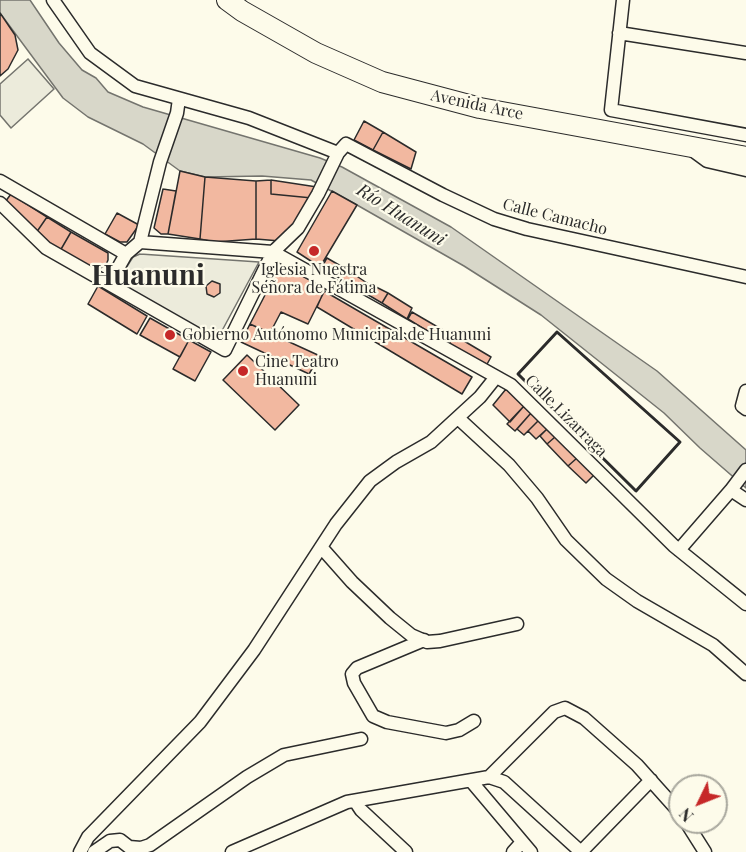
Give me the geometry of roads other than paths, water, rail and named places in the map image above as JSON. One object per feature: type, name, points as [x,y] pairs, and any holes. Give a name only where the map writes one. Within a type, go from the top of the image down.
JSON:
[{"type":"main road","name":"Avenida Arce","points":[[227,0],[316,53],[378,80],[480,108],[746,157]]},
{"type":"street","points":[[0,203],[46,248],[225,350],[273,252],[298,228],[318,194],[336,156],[249,118],[135,86],[90,53],[53,0]]},
{"type":"street","points":[[623,0],[610,110],[746,135]]},
{"type":"street","points":[[619,33],[746,53]]},
{"type":"street","points":[[109,284],[126,254],[140,242],[179,99]]},
{"type":"street","name":"Calle Camacho","points":[[336,156],[346,144],[443,195],[494,219],[526,230],[746,277]]},
{"type":"street","points":[[687,146],[707,161],[746,170]]},
{"type":"street","points":[[0,181],[126,254]]},
{"type":"street","points":[[140,242],[273,252]]},
{"type":"street","name":"Calle Lizarraga","points":[[273,252],[511,385],[679,550],[746,604]]},
{"type":"street","points":[[80,852],[88,837],[200,722],[254,650],[336,524],[370,481],[396,462],[431,442],[480,397],[496,377]]},
{"type":"street","points":[[746,391],[742,406],[746,408]]},
{"type":"street","points":[[458,418],[509,465],[537,498],[566,540],[606,579],[713,645],[746,674]]},
{"type":"street","points":[[679,550],[746,470]]},
{"type":"street","points":[[734,487],[746,500]]},
{"type":"street","points":[[321,547],[352,582],[411,635],[424,640],[440,641],[517,624]]},
{"type":"street","points":[[424,640],[357,668],[352,674],[354,683],[373,716],[387,722],[446,733],[459,730],[474,721]]},
{"type":"street","points":[[489,777],[554,712],[565,708],[584,718],[637,765],[668,799]]},
{"type":"street","points":[[94,852],[110,841],[120,840],[129,847],[141,848],[150,845],[247,777],[284,755],[361,739]]},
{"type":"street","points":[[232,852],[347,802],[489,777],[504,782],[575,850],[651,780]]},
{"type":"street","points":[[471,781],[526,847],[513,852]]},
{"type":"street","points":[[355,801],[361,810],[406,852]]},
{"type":"street","points":[[694,834],[705,852]]},
{"type":"water","name":"Río Huanuni","points":[[0,0],[30,0],[59,43],[82,70],[96,78],[108,92],[143,107],[320,158],[342,167],[451,227],[657,371],[746,450],[746,488],[664,413],[541,315],[464,266],[357,205],[311,180],[262,176],[205,177],[180,171],[143,144],[88,117],[63,98],[0,13]]},
{"type":"place","name":"Iglesia Nuestra Señora de Fátima","points":[[314,251]]},
{"type":"place","name":"Gobierno Autónomo Municipal de Huanuni","points":[[170,335]]},
{"type":"place","name":"Cine Teatro Huanuni","points":[[243,371]]},
{"type":"district","name":"Huanuni","points":[[148,276]]}]
